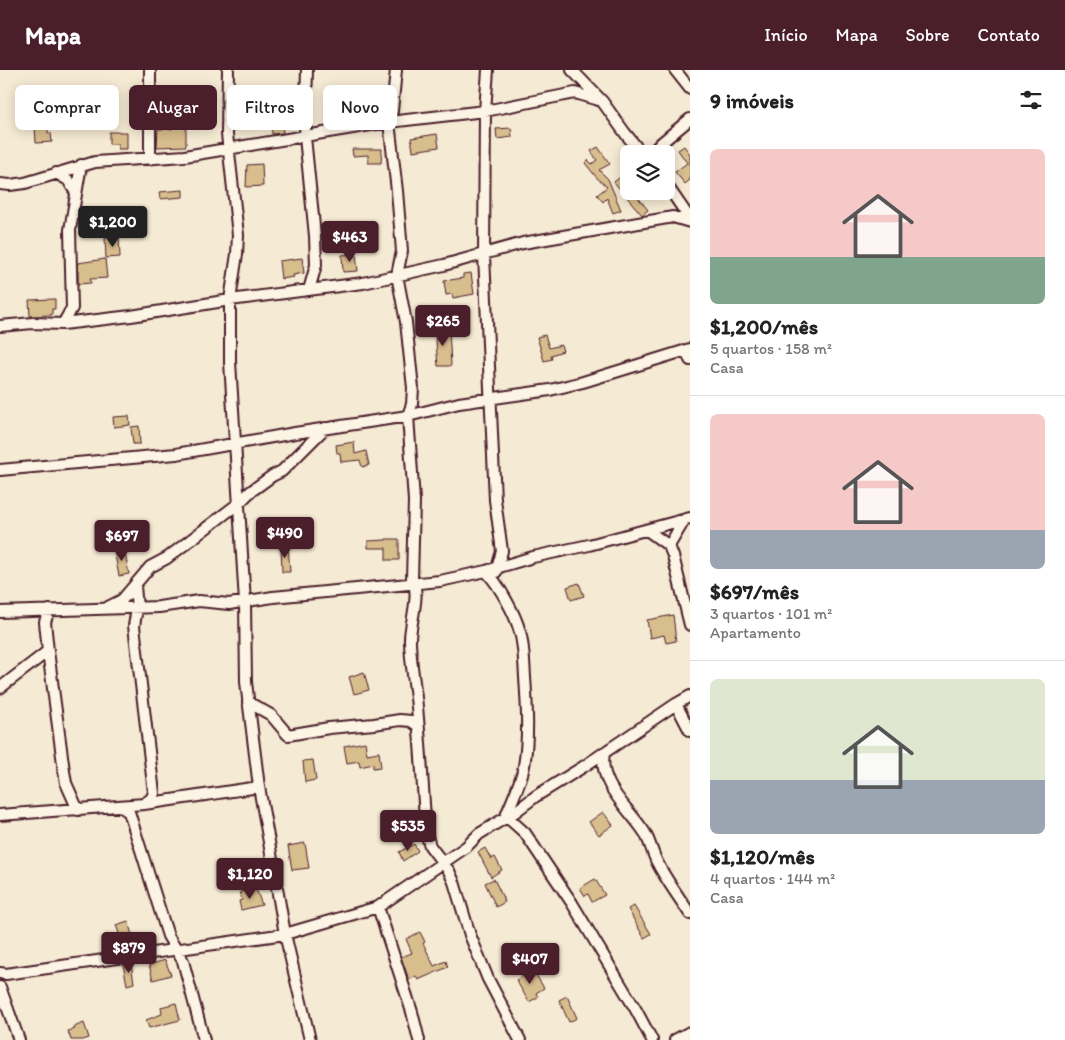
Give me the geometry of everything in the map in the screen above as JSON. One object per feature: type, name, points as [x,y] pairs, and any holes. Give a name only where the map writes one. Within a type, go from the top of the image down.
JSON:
[{"type":"street","points":[[150,70],[150,159]]},
{"type":"street","points":[[228,70],[227,134],[238,235],[230,300],[230,362],[246,602],[246,682],[259,787],[286,934],[310,1040]]},
{"type":"street","points":[[307,70],[305,137],[316,265],[309,290]]},
{"type":"street","points":[[395,85],[396,70]]},
{"type":"street","points":[[488,70],[485,111],[484,255],[495,500],[502,551],[494,580]]},
{"type":"street","points":[[572,70],[602,101],[635,145]]},
{"type":"street","points":[[675,70],[690,89]]},
{"type":"street","points":[[397,121],[485,111],[575,93],[602,101]]},
{"type":"street","points":[[659,145],[690,120]]},
{"type":"street","points":[[0,184],[25,183],[94,162],[185,156],[344,130]]},
{"type":"street","points":[[390,130],[402,251],[397,274],[406,322],[413,388],[412,404],[408,416],[414,501],[412,580],[415,584],[416,599],[410,626],[410,642],[426,833],[430,846],[443,862],[454,882],[470,935],[488,979],[520,1040]]},
{"type":"street","points":[[63,324],[72,308],[70,230],[81,165]]},
{"type":"street","points":[[56,173],[68,180],[76,193]]},
{"type":"street","points":[[675,198],[690,220]]},
{"type":"street","points":[[661,220],[669,214],[678,202]]},
{"type":"street","points":[[0,326],[83,322],[230,300],[363,283],[484,255],[523,243],[673,217],[690,220]]},
{"type":"street","points":[[72,308],[83,322]]},
{"type":"street","points":[[0,470],[176,454],[325,428],[408,416],[490,398],[550,390],[689,353]]},
{"type":"street","points":[[105,608],[120,602],[150,567],[167,558],[239,503],[250,492],[282,471],[325,428]]},
{"type":"street","points":[[0,612],[137,608],[199,601],[229,604],[273,597],[415,584],[486,572],[511,563],[589,546],[687,519]]},
{"type":"street","points":[[669,546],[687,519]]},
{"type":"street","points":[[647,530],[669,546],[690,625]]},
{"type":"street","points":[[502,551],[511,563]]},
{"type":"street","points":[[486,572],[494,580],[520,631],[524,652],[528,724],[524,765],[506,816]]},
{"type":"street","points":[[135,586],[137,608],[134,626],[154,793],[151,799],[144,804]]},
{"type":"street","points":[[400,586],[416,599]]},
{"type":"street","points":[[49,610],[46,622],[48,651],[66,783],[78,810]]},
{"type":"street","points":[[34,611],[46,622]]},
{"type":"street","points":[[0,688],[48,651]]},
{"type":"street","points":[[2,976],[286,934],[378,907],[506,816],[515,812],[536,796],[690,696]]},
{"type":"street","points":[[248,702],[270,715],[288,735],[400,720],[411,720],[418,726]]},
{"type":"street","points":[[676,704],[690,730]]},
{"type":"street","points":[[604,753],[602,762],[605,776]]},
{"type":"street","points":[[583,767],[599,771],[605,776],[645,834],[657,862],[690,914]]},
{"type":"street","points":[[0,815],[127,808],[259,787]]},
{"type":"street","points":[[127,808],[146,873],[168,936],[183,961],[204,1040]]},
{"type":"street","points":[[506,816],[525,833],[572,903],[652,1040]]},
{"type":"street","points":[[378,907],[412,1012],[419,1040]]},
{"type":"street","points":[[183,961],[189,947]]},
{"type":"street","points":[[0,987],[19,1040]]},
{"type":"street","points":[[675,1040],[690,1032]]},
{"type":"building","points":[[511,128],[512,137],[497,139],[496,129]]},
{"type":"building","points":[[35,130],[48,130],[48,133],[51,133],[52,142],[36,143]]},
{"type":"building","points":[[158,130],[186,130],[186,146],[157,147]]},
{"type":"building","points":[[272,130],[283,130],[283,133],[272,134]]},
{"type":"building","points":[[109,132],[127,132],[127,149],[118,149],[118,144],[109,144]]},
{"type":"building","points":[[437,134],[439,147],[413,151],[411,138]]},
{"type":"building","points":[[684,146],[690,154],[690,180],[685,184],[675,172],[687,163],[678,150]]},
{"type":"building","points":[[598,147],[610,164],[599,170],[608,179],[621,210],[613,213],[607,198],[603,202],[597,195],[607,187],[585,163],[588,160],[592,164],[597,160],[591,151]]},
{"type":"building","points":[[352,149],[382,149],[381,163],[368,163],[368,155],[353,156]]},
{"type":"building","points":[[262,164],[263,186],[246,187],[247,165]]},
{"type":"building","points":[[620,177],[620,189],[614,182]]},
{"type":"building","points":[[183,190],[183,197],[160,199],[159,192]]},
{"type":"building","points":[[629,200],[640,200],[648,210],[642,215]]},
{"type":"building","points":[[119,237],[120,257],[106,258],[105,238]]},
{"type":"building","points":[[356,254],[358,271],[343,272],[342,255]]},
{"type":"building","points":[[302,258],[304,273],[281,279],[279,261]]},
{"type":"building","points":[[105,259],[107,278],[90,279],[91,283],[78,284],[78,263]]},
{"type":"building","points":[[471,273],[474,294],[453,298],[452,294],[446,295],[444,281],[463,278],[463,274]]},
{"type":"building","points":[[55,299],[55,309],[52,309],[52,315],[30,316],[29,300]]},
{"type":"building","points":[[449,328],[451,365],[438,366],[435,330]]},
{"type":"building","points":[[545,335],[549,348],[561,345],[563,351],[551,355],[552,359],[544,361],[537,337]]},
{"type":"building","points":[[129,416],[130,425],[114,427],[113,417]]},
{"type":"building","points":[[139,426],[140,444],[133,444],[131,427]]},
{"type":"building","points":[[354,442],[355,454],[366,451],[369,465],[362,467],[360,460],[341,462],[340,453],[337,453],[336,445]]},
{"type":"building","points":[[399,539],[399,560],[386,560],[386,548],[368,548],[368,541]]},
{"type":"building","points":[[281,546],[288,546],[290,572],[282,572]]},
{"type":"building","points":[[124,548],[129,574],[119,576],[114,550]]},
{"type":"building","points":[[579,583],[584,596],[571,600],[567,587]]},
{"type":"building","points":[[673,615],[676,641],[666,643],[664,635],[650,638],[647,620]]},
{"type":"building","points":[[364,672],[369,690],[354,694],[349,677]]},
{"type":"building","points":[[365,742],[367,754],[379,752],[381,767],[373,768],[373,764],[360,767],[359,761],[347,763],[344,746]]},
{"type":"building","points":[[313,760],[316,780],[305,782],[303,761]]},
{"type":"building","points":[[603,812],[613,825],[599,835],[589,822]]},
{"type":"building","points":[[305,843],[309,868],[292,870],[288,846]]},
{"type":"building","points":[[414,844],[418,851],[403,861],[399,852]]},
{"type":"building","points":[[485,848],[491,859],[495,857],[502,870],[491,877],[478,852]]},
{"type":"building","points":[[494,879],[505,902],[496,907],[485,883]]},
{"type":"building","points":[[595,879],[605,895],[592,902],[588,894],[585,896],[580,888]]},
{"type":"building","points":[[256,889],[262,905],[241,910],[239,901],[242,900],[240,892]]},
{"type":"building","points":[[634,906],[651,934],[644,938],[628,909]]},
{"type":"building","points":[[128,921],[132,935],[121,939],[116,925]]},
{"type":"building","points":[[420,932],[434,966],[446,961],[448,967],[418,980],[416,976],[409,980],[401,957],[412,953],[406,939]]},
{"type":"building","points":[[165,960],[171,975],[153,980],[149,965]]},
{"type":"building","points":[[131,963],[134,983],[127,985],[123,964]]},
{"type":"building","points":[[533,970],[544,988],[536,993],[538,997],[529,1002],[516,980]]},
{"type":"building","points":[[567,996],[577,1018],[569,1022],[559,1000]]},
{"type":"building","points":[[176,1003],[180,1020],[149,1028],[146,1020],[162,1014],[161,1007]]},
{"type":"building","points":[[84,1023],[89,1038],[71,1040],[68,1031]]}]
